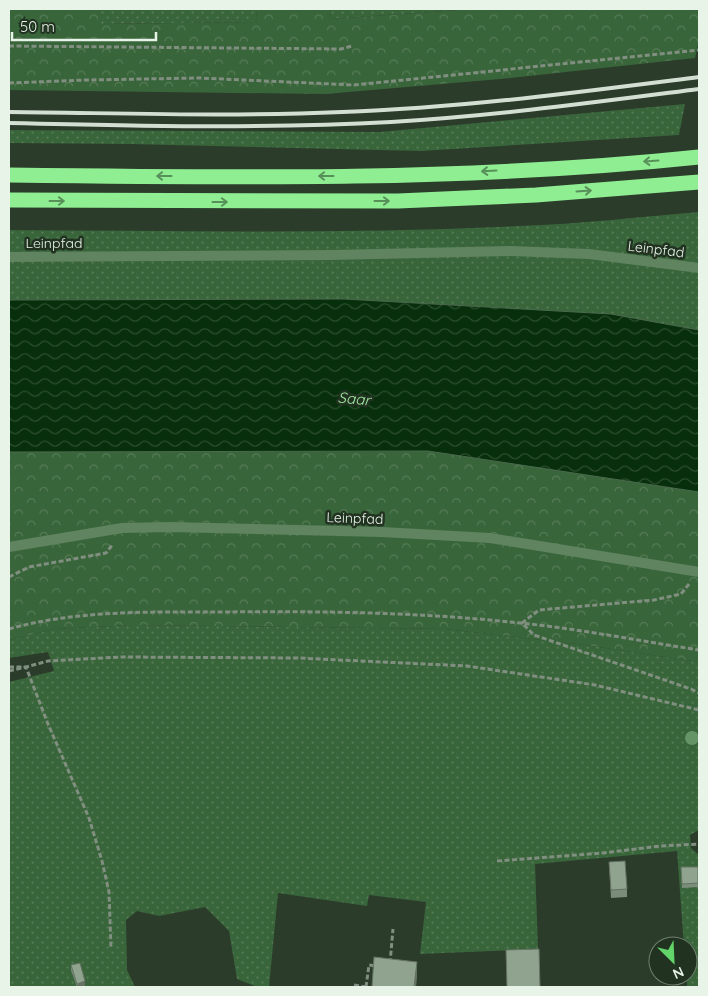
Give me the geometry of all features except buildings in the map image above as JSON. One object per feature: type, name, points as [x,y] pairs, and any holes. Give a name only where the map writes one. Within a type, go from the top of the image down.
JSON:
[{"type":"highway","points":[[9,175],[406,176],[699,157]]},
{"type":"highway","points":[[9,200],[398,201],[536,195],[699,182]]},
{"type":"lane","name":"Leinpfad","points":[[9,258],[511,251],[589,254],[699,268]]},
{"type":"lane","name":"Leinpfad","points":[[9,547],[122,528],[170,527],[382,532],[490,538],[696,571]]},
{"type":"path","points":[[9,46],[341,49],[352,46]]},
{"type":"path","points":[[9,83],[200,78],[354,85],[699,50]]},
{"type":"path","points":[[9,577],[29,567],[106,553],[113,545],[122,528]]},
{"type":"path","points":[[522,623],[539,610],[654,600],[681,594],[696,571]]},
{"type":"path","points":[[9,629],[82,616],[158,612],[290,611],[423,614],[522,623],[699,650]]},
{"type":"path","points":[[522,623],[534,635],[699,693]]},
{"type":"path","points":[[9,671],[48,661],[121,656],[298,658],[467,666],[594,685],[699,710]]},
{"type":"path","points":[[9,666],[26,667]]},
{"type":"path","points":[[26,667],[48,724],[89,818],[109,892],[111,948]]},
{"type":"path","points":[[498,861],[699,844]]},
{"type":"path","points":[[389,968],[393,929]]},
{"type":"path","points":[[354,985],[366,987],[369,965],[382,967]]},
{"type":"green space","points":[[9,9],[101,9],[101,24],[257,22],[256,9],[330,9],[331,19],[473,9],[699,9],[699,40],[695,58],[500,79],[325,94],[9,90]]},
{"type":"green space","points":[[101,9],[256,9],[257,22],[101,24]]},
{"type":"green space","points":[[330,9],[473,9],[331,19]]},
{"type":"green space","points":[[685,104],[679,135],[421,151],[9,143],[9,130],[380,132]]},
{"type":"green space","points":[[699,212],[699,330],[611,314],[344,299],[9,300],[9,230],[264,231],[455,229],[564,224]]},
{"type":"green space","points":[[428,451],[699,492],[699,662],[585,645],[445,629],[133,625],[55,629],[9,640],[9,452]]},
{"type":"green space","points":[[133,625],[445,629],[585,645],[699,662],[699,830],[690,835],[691,848],[699,855],[699,987],[687,987],[698,986],[698,936],[683,936],[677,851],[535,864],[538,949],[420,954],[426,902],[369,895],[367,906],[278,893],[269,987],[257,987],[237,979],[229,931],[205,907],[159,916],[137,911],[126,920],[127,970],[135,987],[9,987],[9,682],[54,671],[48,652],[9,658],[9,640],[55,629]]},
{"type":"water","name":"Saar","points":[[344,299],[611,314],[699,330],[699,492],[428,451],[9,452],[9,300]]},
{"type":"railway","points":[[9,112],[259,114],[387,110],[520,99],[699,77]]},
{"type":"railway","points":[[9,123],[248,126],[391,122],[584,104],[699,89]]}]
